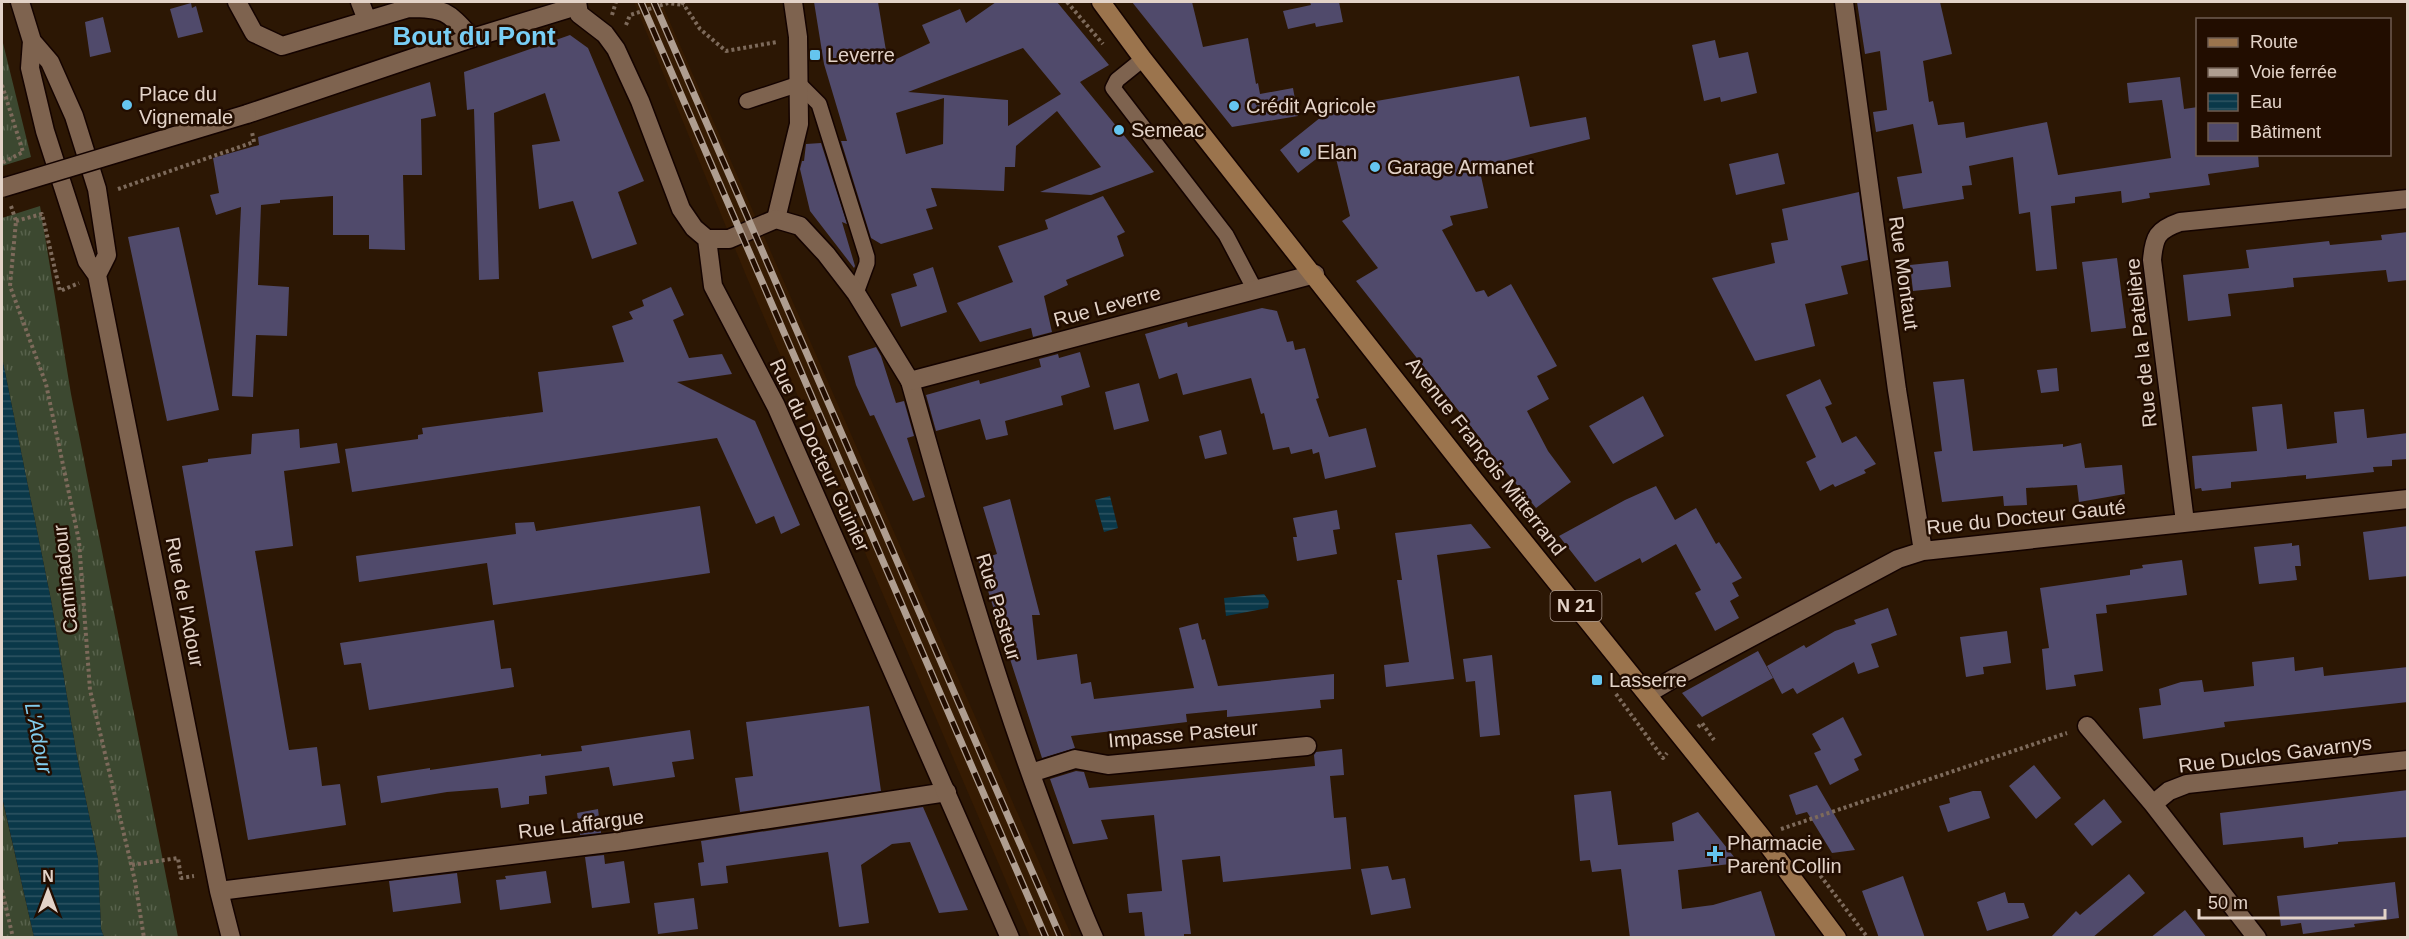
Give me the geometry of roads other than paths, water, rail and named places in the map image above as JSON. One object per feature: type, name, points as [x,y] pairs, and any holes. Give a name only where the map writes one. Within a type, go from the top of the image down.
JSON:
[{"type":"main road","name":"Avenue François Mitterrand","points":[[1101,2],[1143,59],[1315,274],[1475,481],[1761,836],[1837,938]]},
{"type":"street","name":"Rue de l'Adour","points":[[20,2],[32,41],[30,68],[45,131],[87,261],[97,275],[219,891],[231,938]]},
{"type":"street","points":[[237,2],[254,33],[282,46],[409,8],[431,8],[449,13],[472,38]]},
{"type":"street","points":[[360,2],[367,20]]},
{"type":"street","points":[[2,188],[247,114],[577,4],[579,14],[605,34],[616,49],[640,101],[681,209],[694,228],[706,239],[729,239],[772,221],[799,124],[798,37],[793,2]]},
{"type":"street","name":"Rue Montaut","points":[[1844,2],[1897,390],[1923,551]]},
{"type":"street","name":"Rue de l'Adour","points":[[32,41],[50,62],[74,116],[97,189],[107,255],[97,275]]},
{"type":"street","name":"Rue de la Patelière","points":[[2185,522],[2152,260],[2154,241],[2165,228],[2180,222],[2408,199]]},
{"type":"street","name":"Rue Pasteur","points":[[772,221],[800,226],[826,255],[856,293],[910,381],[988,650],[1082,912],[1094,938]]},
{"type":"street","name":"Rue du Docteur Guinier","points":[[706,239],[714,286],[776,406],[1010,938]]},
{"type":"street","name":"Rue Leverre","points":[[910,381],[1315,274]]},
{"type":"street","name":"Rue du Docteur Gauté","points":[[1647,694],[1898,559],[1923,551],[2408,499]]},
{"type":"street","points":[[2087,726],[2153,804],[2257,938]]},
{"type":"street","name":"Impasse Pasteur","points":[[1031,773],[1075,759],[1108,765],[1307,746]]},
{"type":"street","name":"Rue Duclos Gavarnys","points":[[2153,804],[2169,791],[2187,784],[2408,760]]},
{"type":"street","name":"Rue Laffargue","points":[[219,891],[624,841],[947,792]]},
{"type":"lane","points":[[1143,59],[1117,80],[1113,88],[1226,235],[1255,290]]},
{"type":"lane","points":[[747,101],[799,84],[819,104],[867,257],[856,293]]},
{"type":"water","name":"L'Adour","points":[[2,357],[51,600],[76,751],[98,859],[101,929],[104,937],[34,937],[2,797]]},
{"type":"water","points":[[1110,496],[1118,528],[1104,532],[1095,500]]},
{"type":"water","points":[[1264,594],[1269,601],[1268,608],[1226,616],[1224,598]]},
{"type":"railway","points":[[641,2],[1046,938]]},
{"type":"railway","points":[[654,2],[1061,938]]},
{"type":"place","name":"Leverre","points":[[815,55]]},
{"type":"place","name":"Place du Vignemale","points":[[127,105]]},
{"type":"place","name":"Crédit Agricole","points":[[1234,106]]},
{"type":"place","name":"Semeac","points":[[1119,130]]},
{"type":"place","name":"Elan","points":[[1305,152]]},
{"type":"place","name":"Garage Armanet","points":[[1375,167]]},
{"type":"place","name":"Lasserre","points":[[1597,680]]},
{"type":"place","name":"Pharmacie Parent Collin","points":[[1715,854]]},
{"type":"district","name":"Bout du Pont","points":[[474,36]]}]
